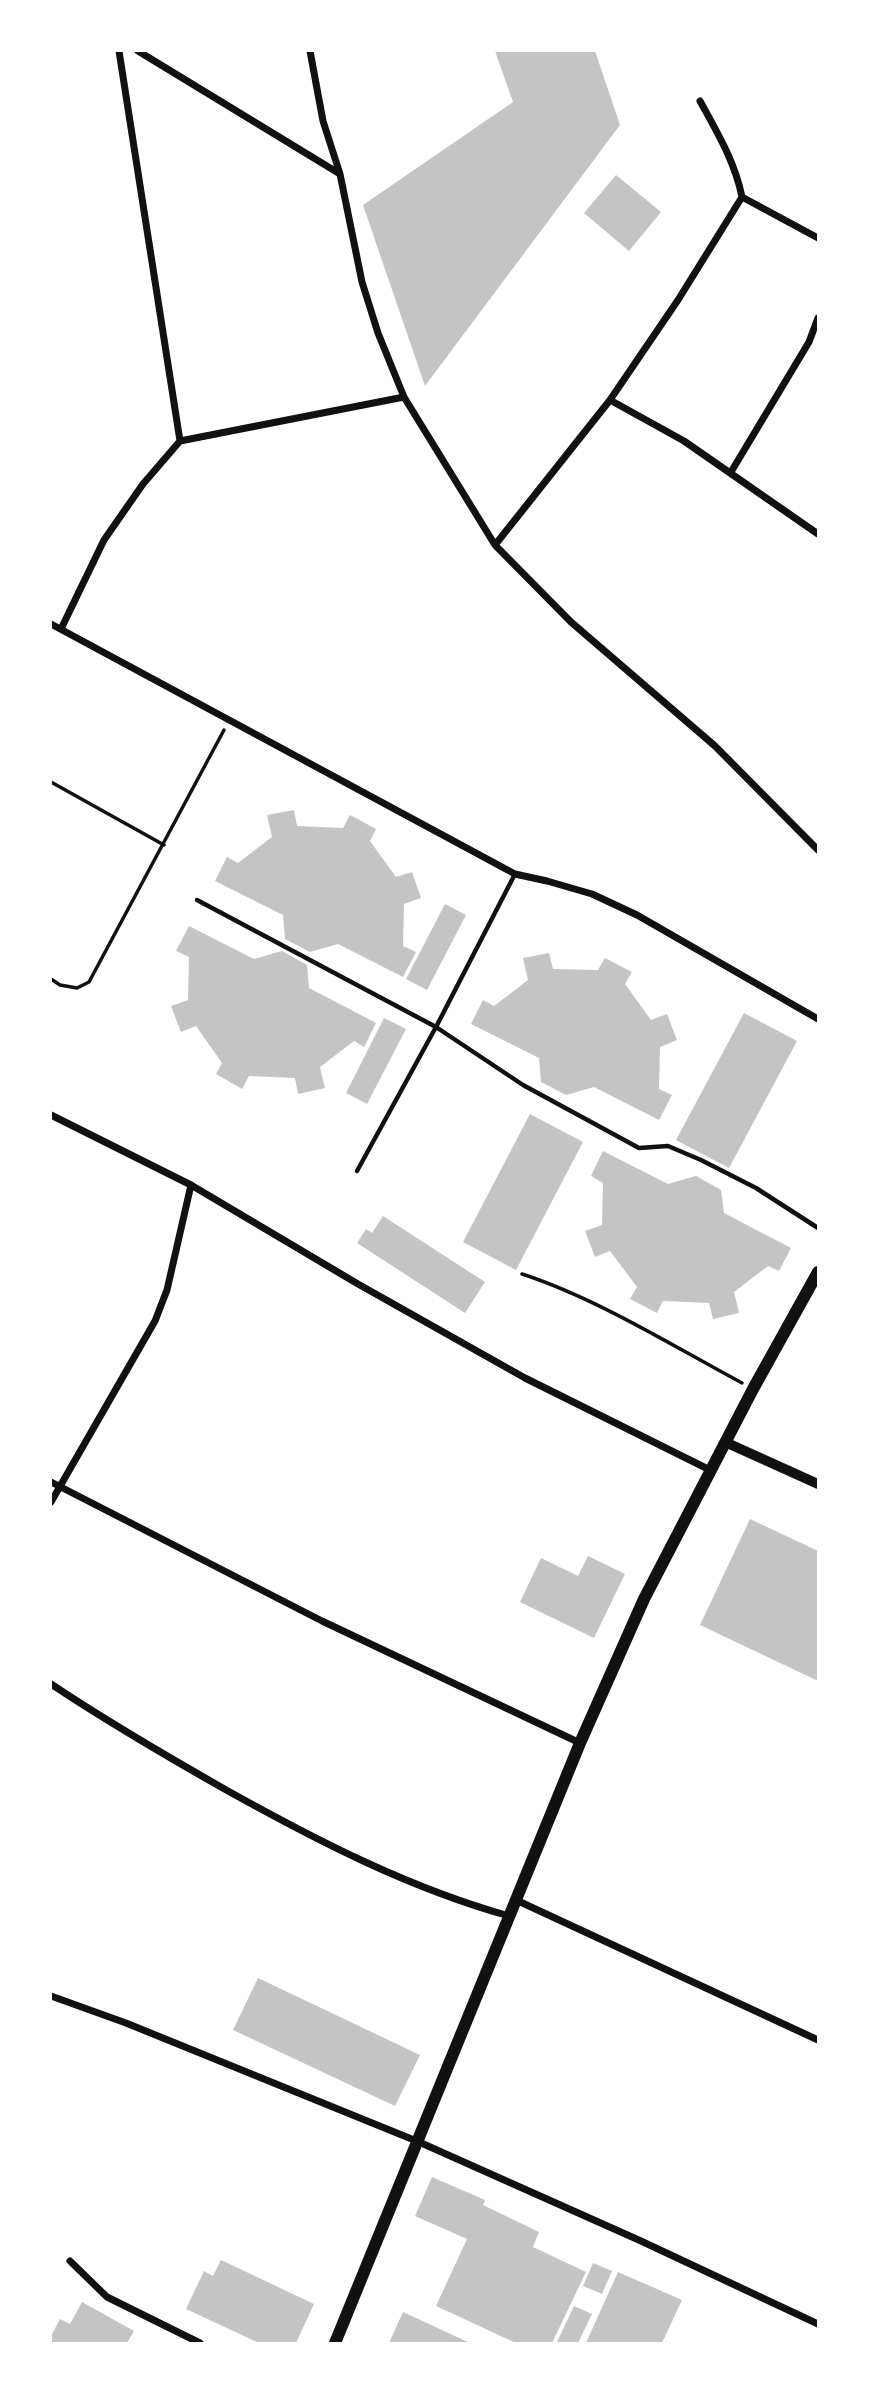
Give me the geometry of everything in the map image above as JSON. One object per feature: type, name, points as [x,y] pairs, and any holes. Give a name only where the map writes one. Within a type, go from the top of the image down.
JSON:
[{"type":"main road","points":[[335,2343],[580,1743],[644,1599],[753,1389],[818,1272]]},
{"type":"street","points":[[119,51],[180,442]]},
{"type":"street","points":[[138,51],[340,174]]},
{"type":"street","points":[[311,51],[323,121],[340,174],[362,282],[378,333],[404,397],[495,545],[571,622],[715,746],[818,850]]},
{"type":"street","points":[[495,545],[610,400],[678,300],[742,197],[737,175],[700,101]]},
{"type":"street","points":[[742,197],[818,238]]},
{"type":"street","points":[[731,472],[809,342],[818,318]]},
{"type":"street","points":[[61,629],[104,540],[143,484],[180,442],[404,397]]},
{"type":"street","points":[[610,400],[673,435],[731,472],[818,534]]},
{"type":"street","points":[[51,624],[514,874],[592,894],[637,915],[818,1019]]},
{"type":"street","points":[[51,1115],[191,1185],[358,1284],[525,1378],[710,1470]]},
{"type":"street","points":[[51,1502],[55,1484],[155,1321],[167,1290],[191,1185]]},
{"type":"street","points":[[725,1442],[818,1484]]},
{"type":"street","points":[[55,1484],[322,1621],[580,1743]]},
{"type":"street","points":[[51,1684],[182,1764],[342,1851],[426,1889],[509,1916]]},
{"type":"street","points":[[516,1899],[818,2039]]},
{"type":"street","points":[[51,1996],[126,2023],[418,2142],[641,2241],[818,2324]]},
{"type":"street","points":[[70,2261],[107,2297],[200,2343]]},
{"type":"lane","points":[[356,1171],[436,1027],[514,874]]},
{"type":"lane","points":[[197,900],[436,1027],[523,1085],[639,1148],[668,1146],[701,1160],[756,1188],[818,1228]]},
{"type":"path","points":[[51,979],[60,985],[77,988],[89,982],[228,721]]},
{"type":"path","points":[[51,782],[164,845]]},
{"type":"path","points":[[522,1274],[552,1284],[753,1389]]},
{"type":"building","points":[[495,51],[595,51],[620,125],[425,386],[363,205],[513,102]]},
{"type":"building","points":[[616,175],[661,212],[629,251],[584,213]]},
{"type":"building","points":[[294,810],[297,826],[343,828],[350,815],[376,829],[370,841],[396,877],[412,872],[421,898],[404,904],[403,946],[416,952],[403,977],[338,944],[310,952],[285,939],[283,915],[215,881],[227,857],[238,863],[272,837],[267,815]]},
{"type":"building","points":[[445,904],[466,915],[427,990],[406,979]]},
{"type":"building","points":[[189,926],[254,959],[282,951],[307,965],[309,988],[376,1023],[364,1047],[354,1041],[320,1067],[325,1088],[298,1094],[295,1078],[249,1076],[242,1089],[216,1074],[222,1063],[196,1026],[181,1032],[171,1006],[188,1000],[189,957],[176,951]]},
{"type":"building","points":[[549,953],[553,969],[598,970],[605,958],[632,972],[625,984],[651,1020],[667,1014],[677,1040],[660,1047],[659,1089],[672,1095],[659,1120],[594,1087],[566,1095],[541,1082],[539,1058],[471,1024],[483,1000],[494,1006],[528,980],[523,958]]},
{"type":"building","points":[[744,1013],[797,1041],[729,1168],[676,1140]]},
{"type":"building","points":[[384,1018],[406,1029],[367,1104],[346,1093]]},
{"type":"building","points":[[530,1114],[583,1142],[516,1270],[463,1242]]},
{"type":"building","points":[[603,1151],[668,1184],[696,1176],[721,1190],[724,1213],[791,1248],[779,1271],[768,1266],[734,1292],[739,1313],[713,1319],[709,1303],[663,1301],[657,1313],[630,1299],[637,1287],[610,1251],[595,1257],[585,1231],[602,1225],[603,1183],[591,1176]]},
{"type":"building","points":[[383,1216],[485,1282],[465,1313],[357,1243],[366,1229],[372,1233]]},
{"type":"building","points":[[750,1519],[818,1551],[818,1681],[700,1625]]},
{"type":"building","points":[[588,1556],[625,1574],[594,1638],[520,1602],[541,1558],[578,1576]]},
{"type":"building","points":[[258,1978],[420,2055],[395,2106],[233,2030]]},
{"type":"building","points":[[432,2177],[485,2200],[483,2205],[539,2232],[533,2247],[586,2272],[552,2343],[516,2343],[436,2306],[467,2239],[415,2216]]},
{"type":"building","points":[[221,2260],[314,2304],[296,2343],[259,2343],[186,2309],[204,2271],[213,2276]]},
{"type":"building","points":[[593,2263],[612,2271],[602,2294],[583,2286]]},
{"type":"building","points":[[618,2272],[682,2300],[662,2343],[586,2343]]},
{"type":"building","points":[[82,2302],[134,2331],[127,2343],[51,2343],[51,2336],[60,2319],[70,2324]]},
{"type":"building","points":[[574,2306],[592,2314],[578,2343],[559,2343],[557,2342]]},
{"type":"building","points":[[403,2312],[470,2343],[389,2343]]}]
